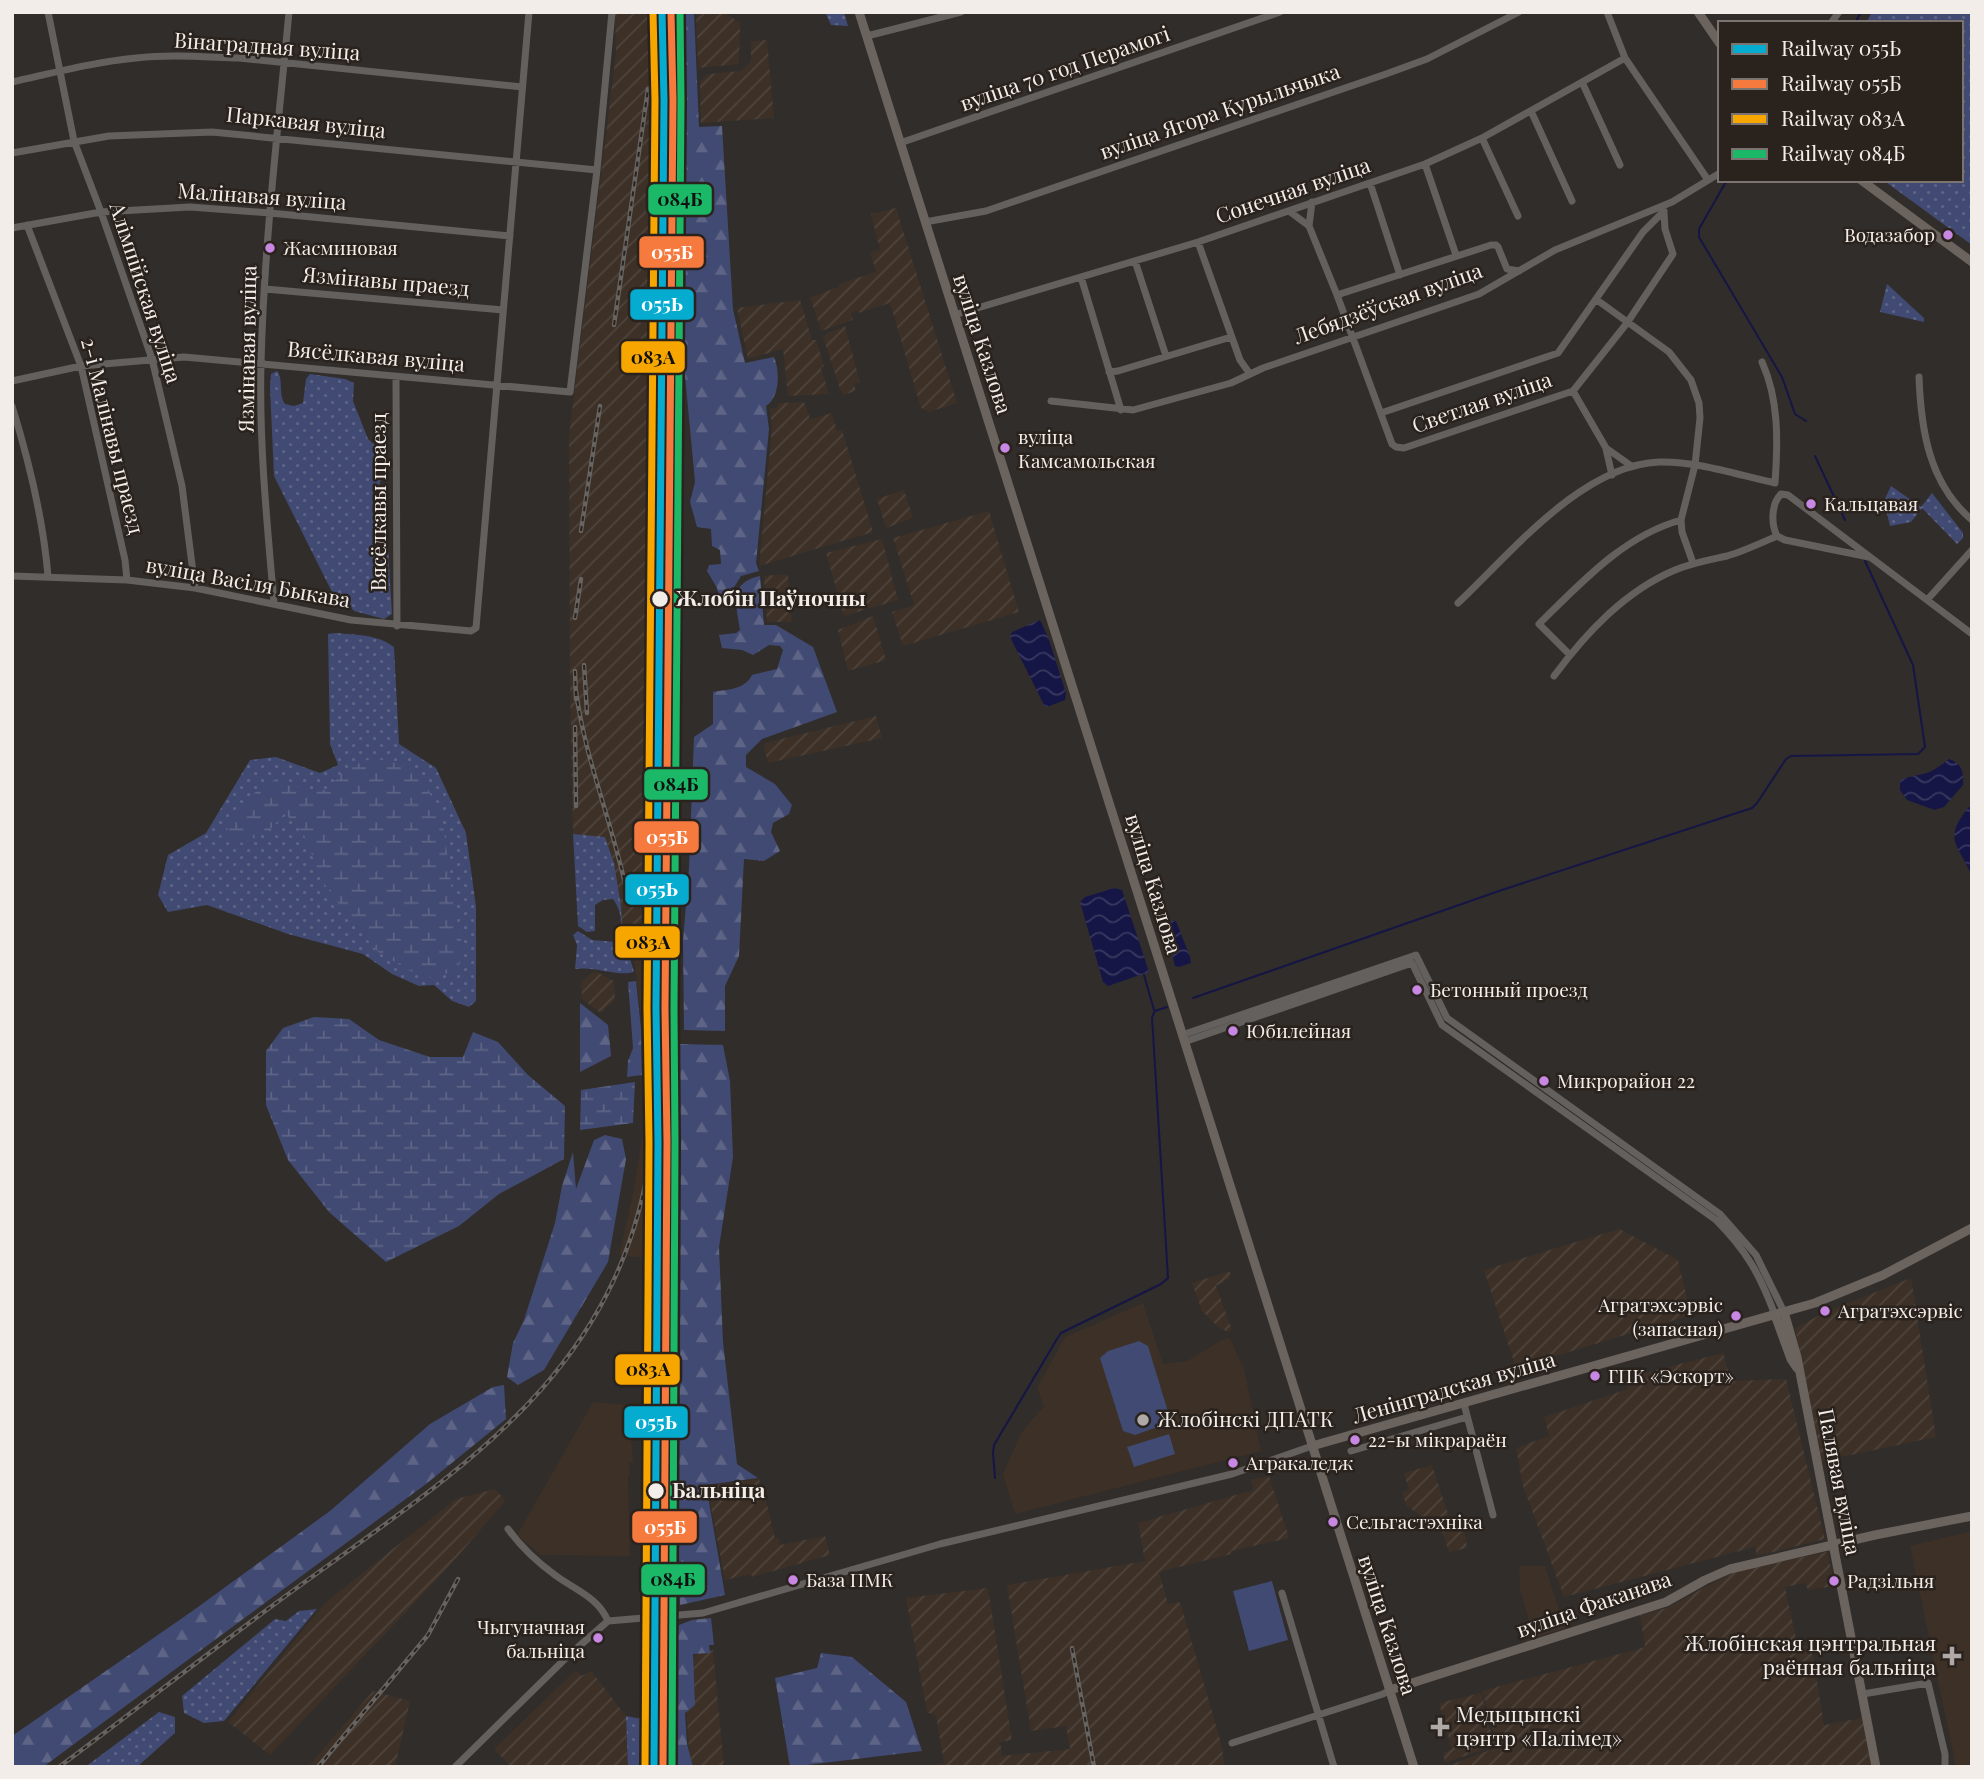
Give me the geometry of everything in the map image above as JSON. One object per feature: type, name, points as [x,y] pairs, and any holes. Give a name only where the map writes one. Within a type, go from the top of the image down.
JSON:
[{"type":"main road","name":"вуліца Казлова","points":[[859,12],[1414,1767]]},
{"type":"main road","points":[[1698,12],[1718,41]]},
{"type":"main road","points":[[1864,182],[1972,262]]},
{"type":"main road","name":"Ленінградская вуліца","points":[[1312,1446],[1826,1299],[1883,1275],[1972,1228]]},
{"type":"main road","name":"Палявая вуліца","points":[[1780,1314],[1791,1359],[1798,1369],[1876,1767]]},
{"type":"main road","name":"вуліца Факанава","points":[[1390,1690],[1666,1602],[1730,1569],[1834,1544],[1972,1516]]},
{"type":"street","name":"Алімпійская вуліца","points":[[48,12],[74,141],[152,359],[182,486],[195,588]]},
{"type":"street","name":"Язмінавая вуліца","points":[[274,603],[264,489],[261,363],[270,213],[289,12]]},
{"type":"street","points":[[497,385],[529,12]]},
{"type":"street","points":[[597,170],[612,12]]},
{"type":"street","points":[[867,36],[961,12]]},
{"type":"street","name":"вуліца 70 год Перамогі","points":[[900,143],[1280,12]]},
{"type":"street","name":"вуліца Ягора Курыльчыка","points":[[925,222],[986,211],[1386,74],[1427,59],[1519,12]]},
{"type":"street","points":[[1607,12],[1625,58],[1708,180]]},
{"type":"street","name":"Вінаградная вуліца","points":[[12,82],[139,57],[212,57],[522,87]]},
{"type":"street","name":"Сонечная вуліца","points":[[954,315],[1198,242],[1426,164],[1482,138],[1625,58]]},
{"type":"street","points":[[1582,82],[1620,165]]},
{"type":"street","points":[[1531,111],[1572,201]]},
{"type":"street","name":"Паркавая вуліца","points":[[12,153],[74,141],[159,132],[212,132],[597,170]]},
{"type":"street","points":[[1482,138],[1518,216]]},
{"type":"street","points":[[1426,164],[1456,256]]},
{"type":"street","name":"Вясёлкавая вуліца","points":[[12,381],[80,366],[184,357],[570,392],[597,170]]},
{"type":"street","name":"Лебядзёўская вуліца","points":[[1051,401],[1133,410],[1219,386],[1479,294],[1555,250],[1672,202],[1718,174]]},
{"type":"street","points":[[1370,183],[1400,275]]},
{"type":"street","points":[[1289,211],[1309,226],[1312,202]]},
{"type":"street","points":[[1381,413],[1558,353],[1652,221],[1672,202]]},
{"type":"street","name":"Малінавая вуліца","points":[[12,228],[101,212],[190,207],[510,236]]},
{"type":"street","points":[[1647,212],[1652,221]]},
{"type":"street","name":"Светлая вуліца","points":[[1309,226],[1392,444],[1404,448],[1573,391],[1627,323],[1673,254],[1665,229],[1664,212]]},
{"type":"street","name":"2-і Малінавы праезд","points":[[27,225],[80,366],[125,560],[127,580]]},
{"type":"street","points":[[1198,242],[1240,360],[1250,374]]},
{"type":"street","points":[[1337,295],[1496,245],[1507,269],[1519,271]]},
{"type":"street","points":[[1135,261],[1166,356]]},
{"type":"street","points":[[1082,277],[1121,410]]},
{"type":"street","name":"Язмінавы праезд","points":[[265,289],[503,310]]},
{"type":"street","points":[[1597,300],[1669,352],[1691,380],[1699,403],[1700,418],[1695,466],[1681,520],[1682,532],[1693,563]]},
{"type":"street","points":[[1109,372],[1231,337]]},
{"type":"street","points":[[1762,362],[1774,396],[1777,433],[1775,482]]},
{"type":"street","name":"Вясёлкавы праезд","points":[[396,377],[397,625]]},
{"type":"street","points":[[1919,377],[1922,421],[1934,470],[1959,509],[1972,520]]},
{"type":"street","name":"вуліца Васіля Быкава","points":[[12,576],[127,580],[195,588],[351,620],[471,631],[476,628],[497,385]]},
{"type":"street","name":"Светлая вуліца","points":[[1573,391],[1605,448],[1611,461],[1612,475]]},
{"type":"street","points":[[12,406],[27,454],[45,538],[48,576]]},
{"type":"street","name":"Светлая вуліца","points":[[1605,448],[1630,466]]},
{"type":"street","points":[[1458,603],[1541,522],[1573,495],[1630,466],[1662,462],[1775,482],[1784,493],[1972,634]]},
{"type":"street","points":[[1784,493],[1777,498],[1775,505],[1773,524],[1777,536],[1785,540],[1869,557]]},
{"type":"street","points":[[1570,655],[1539,624],[1596,568],[1619,551],[1665,524],[1681,520]]},
{"type":"street","points":[[1554,676],[1598,622],[1672,571],[1729,555],[1777,536]]},
{"type":"street","points":[[1927,600],[1972,550]]},
{"type":"street","points":[[1183,1038],[1412,963],[1442,1025],[1716,1220],[1738,1242],[1749,1258],[1780,1314]]},
{"type":"street","points":[[1464,1404],[1493,1515]]},
{"type":"street","points":[[1351,1451],[1467,1417]]},
{"type":"street","name":"Ленінградская вуліца","points":[[608,1621],[703,1613],[940,1544],[1232,1474],[1312,1446]]},
{"type":"street","points":[[455,1767],[569,1655],[608,1621],[603,1609],[546,1568],[508,1529]]},
{"type":"street","points":[[1282,1593],[1334,1767]]},
{"type":"street","points":[[1863,1694],[1928,1683],[1945,1754],[1945,1767]]},
{"type":"street","name":"вуліца Факанава","points":[[1232,1743],[1383,1695],[1390,1690]]},
{"type":"shaded area","points":[[615,12],[654,12],[655,169],[649,216],[653,218],[650,944],[632,946],[631,934],[622,935],[614,863],[605,837],[573,834],[570,685],[569,436],[616,53]]},
{"type":"shaded area","points":[[653,12],[666,12],[670,170],[676,248],[675,887],[667,998],[663,1260],[619,1255],[633,1194],[646,1113],[646,1053],[632,946],[650,944],[653,218],[649,217],[656,162]]},
{"type":"shaded area","points":[[696,12],[724,12],[740,23],[739,64],[698,68]]},
{"type":"shaded area","points":[[767,40],[774,118],[701,123],[700,82],[708,74],[741,71],[751,61],[751,41]]},
{"type":"shaded area","points":[[896,208],[957,403],[929,412],[921,408],[890,303],[851,313],[853,320],[821,331],[810,297],[876,272],[870,252],[880,250],[871,214]]},
{"type":"shaded area","points":[[800,300],[812,340],[816,340],[829,394],[788,396],[783,349],[748,359],[737,308]]},
{"type":"shaded area","points":[[845,326],[860,382],[854,384],[856,391],[842,395],[823,337]]},
{"type":"shaded area","points":[[804,402],[810,419],[832,413],[837,431],[842,430],[873,532],[759,566],[772,428],[770,408],[777,408],[778,403]]},
{"type":"shaded area","points":[[904,490],[913,518],[886,528],[877,499]]},
{"type":"shaded area","points":[[989,511],[1019,612],[903,646],[892,612],[914,605],[893,538]]},
{"type":"shaded area","points":[[882,539],[898,600],[844,616],[826,553]]},
{"type":"shaded area","points":[[788,574],[792,622],[767,622],[764,576]]},
{"type":"shaded area","points":[[873,616],[886,660],[848,671],[838,630]]},
{"type":"shaded area","points":[[876,716],[882,738],[768,763],[765,743]]},
{"type":"shaded area","points":[[595,971],[614,981],[615,999],[601,1013],[582,999],[581,981]]},
{"type":"shaded area","points":[[1619,1229],[1678,1260],[1691,1315],[1516,1368],[1484,1270]]},
{"type":"shaded area","points":[[1230,1271],[1230,1278],[1216,1286],[1232,1330],[1228,1332],[1218,1327],[1202,1311],[1192,1283]]},
{"type":"shaded area","points":[[1911,1278],[1936,1437],[1822,1461],[1795,1328],[1826,1312]]},
{"type":"shaded area","name":"Жлобінскі ДПАТК","points":[[1143,1303],[1163,1364],[1187,1361],[1230,1338],[1244,1369],[1261,1451],[1015,1514],[1003,1474],[1021,1433],[1044,1406],[1037,1388],[1065,1337]]},
{"type":"shaded area","points":[[1723,1353],[1731,1381],[1786,1379],[1825,1539],[1757,1556],[1755,1547],[1564,1597],[1523,1486],[1516,1448],[1549,1436],[1544,1417],[1628,1389],[1625,1378]]},
{"type":"shaded area","points":[[593,1402],[629,1405],[633,1463],[629,1463],[628,1476],[630,1556],[541,1555],[517,1535]]},
{"type":"shaded area","points":[[1432,1465],[1450,1520],[1465,1533],[1467,1548],[1449,1552],[1442,1531],[1406,1505],[1402,1492],[1409,1490],[1404,1473]]},
{"type":"shaded area","points":[[1269,1476],[1289,1538],[1159,1572],[1168,1604],[1179,1602],[1181,1605],[1221,1743],[1225,1767],[918,1767],[944,1763],[936,1716],[927,1712],[906,1598],[988,1588],[1012,1740],[1000,1742],[1002,1756],[1070,1749],[1066,1726],[1031,1731],[1007,1585],[1145,1561],[1138,1523],[1253,1490],[1251,1480]]},
{"type":"shaded area","points":[[759,1479],[775,1538],[779,1538],[780,1545],[825,1536],[830,1555],[752,1577],[751,1574],[725,1580],[707,1486]]},
{"type":"shaded area","points":[[495,1489],[505,1500],[503,1504],[443,1573],[270,1755],[228,1722],[326,1602],[456,1499]]},
{"type":"shaded area","name":"Жлобінская цэнтральная раённая бальніца","points":[[1972,1531],[1972,1767],[1956,1767],[1910,1546]]},
{"type":"shaded area","points":[[1827,1552],[1835,1586],[1808,1590],[1805,1583],[1785,1587],[1798,1647],[1811,1645],[1824,1725],[1862,1718],[1871,1767],[1445,1767],[1498,1747],[1482,1691],[1645,1647],[1640,1615],[1667,1608],[1735,1571]]},
{"type":"shaded area","points":[[1519,1566],[1545,1566],[1565,1628],[1534,1638],[1520,1589]]},
{"type":"shaded area","points":[[713,1650],[724,1767],[690,1767],[685,1690],[695,1655]]},
{"type":"shaded area","points":[[576,1670],[581,1676],[591,1671],[626,1716],[628,1767],[511,1767],[494,1749]]},
{"type":"shaded area","points":[[373,1691],[410,1701],[395,1767],[308,1767]]},
{"type":"shaded area","points":[[1481,1693],[1485,1706],[1482,1707],[1496,1745],[1445,1763],[1443,1753],[1452,1749],[1439,1703]]},
{"type":"green space","points":[[673,12],[694,12],[699,127],[722,126],[733,309],[745,363],[774,357],[777,369],[778,383],[774,397],[766,406],[769,429],[756,563],[759,571],[741,576],[725,602],[719,597],[707,571],[709,565],[721,564],[720,550],[712,546],[711,529],[697,527],[690,502],[695,482],[683,354],[678,231],[681,144]]},
{"type":"green space","points":[[825,12],[844,12],[848,26],[831,25]]},
{"type":"green space","points":[[1872,12],[1972,12],[1972,245],[1886,182],[1963,182],[1963,21],[1867,21]]},
{"type":"green space","points":[[1887,284],[1924,318],[1924,322],[1880,312]]},
{"type":"green space","points":[[277,371],[283,400],[285,404],[294,406],[303,403],[306,379],[310,374],[345,379],[354,383],[353,401],[368,439],[378,448],[382,464],[379,491],[387,531],[392,614],[384,619],[354,611],[345,601],[335,598],[274,476],[270,388],[271,374]]},
{"type":"green space","points":[[1891,486],[1921,507],[1932,493],[1963,533],[1963,538],[1957,544],[1922,508],[1911,522],[1890,526],[1884,501]]},
{"type":"green space","points":[[760,576],[764,625],[776,625],[813,647],[837,712],[762,739],[746,755],[746,767],[775,784],[792,805],[789,814],[773,823],[771,832],[780,851],[764,861],[744,859],[739,956],[725,986],[725,1031],[684,1030],[683,941],[694,737],[713,724],[713,692],[736,688],[745,684],[752,675],[777,669],[783,650],[780,646],[769,645],[753,655],[742,650],[722,648],[719,635],[740,630],[736,596],[743,584]]},
{"type":"green space","points":[[328,634],[373,637],[394,647],[399,744],[436,768],[466,833],[476,907],[476,1001],[469,1007],[452,1001],[434,985],[419,986],[392,974],[363,954],[288,934],[207,905],[168,912],[158,895],[168,855],[206,833],[250,760],[276,757],[320,773],[338,765],[330,744]]},
{"type":"green space","points":[[373,758],[403,765],[425,782],[443,824],[462,945],[458,970],[432,978],[410,971],[378,952],[322,881],[304,835],[285,813],[268,832],[243,843],[220,839],[257,790],[276,779],[305,789],[326,790],[347,768]]},
{"type":"green space","points":[[573,834],[605,837],[614,863],[623,934],[634,972],[575,969],[577,945],[573,935],[578,931],[592,940],[616,942],[621,926],[620,915],[613,899],[603,900],[595,905],[595,931],[587,932],[578,926]]},
{"type":"green space","points":[[636,981],[642,1075],[627,1077],[628,1061],[633,1048],[628,982]]},
{"type":"green space","points":[[580,1003],[608,1025],[611,1056],[580,1072]]},
{"type":"green space","points":[[314,1017],[349,1019],[379,1040],[430,1057],[463,1057],[473,1032],[498,1042],[528,1075],[565,1106],[564,1159],[499,1194],[459,1226],[386,1262],[329,1212],[288,1160],[266,1105],[266,1051],[283,1028]]},
{"type":"green space","points":[[680,1044],[723,1045],[730,1081],[733,1157],[719,1247],[723,1342],[737,1464],[758,1478],[706,1485],[725,1595],[680,1605],[681,1525],[671,1521],[668,1402]]},
{"type":"green space","points":[[635,1082],[633,1123],[580,1130],[581,1090]]},
{"type":"green space","points":[[605,1135],[622,1139],[626,1159],[608,1262],[544,1370],[518,1385],[507,1377],[513,1343],[524,1320],[555,1223],[562,1186],[573,1152],[576,1189],[594,1140]]},
{"type":"green space","points":[[1139,1341],[1148,1346],[1169,1415],[1163,1425],[1135,1435],[1123,1431],[1100,1358],[1108,1351]]},
{"type":"green space","points":[[504,1385],[506,1419],[426,1484],[43,1767],[12,1767],[12,1736],[191,1612],[330,1511],[430,1424],[493,1387]]},
{"type":"green space","points":[[1169,1434],[1175,1454],[1134,1467],[1127,1447]]},
{"type":"green space","points":[[1272,1581],[1288,1640],[1249,1651],[1233,1591]]},
{"type":"green space","points":[[317,1609],[224,1721],[204,1723],[184,1713],[182,1696],[275,1619],[286,1621],[299,1611]]},
{"type":"green space","points":[[711,1618],[714,1645],[709,1645],[710,1653],[693,1654],[695,1705],[685,1713],[687,1744],[693,1767],[660,1767],[661,1694],[678,1688],[676,1639],[679,1625],[692,1620]]},
{"type":"green space","points":[[821,1653],[852,1657],[906,1702],[922,1751],[790,1767],[775,1678],[817,1668]]},
{"type":"green space","points":[[159,1712],[175,1717],[175,1733],[137,1767],[85,1767]]},
{"type":"green space","points":[[626,1716],[647,1720],[646,1767],[628,1767]]},
{"type":"water","points":[[1040,620],[1066,693],[1065,700],[1047,707],[1010,637],[1012,632]]},
{"type":"water","points":[[1949,759],[1961,769],[1963,785],[1944,807],[1935,810],[1907,800],[1900,790],[1900,781],[1930,772]]},
{"type":"water","points":[[1969,807],[1972,807],[1972,876],[1955,842],[1954,834]]},
{"type":"water","points":[[1114,888],[1122,890],[1149,972],[1108,986],[1103,982],[1080,902],[1085,897]]},
{"type":"water","points":[[1176,921],[1190,957],[1191,963],[1179,967],[1175,966],[1165,925]]},
{"type":"waterway","points":[[1856,21],[1861,12]]},
{"type":"waterway","points":[[1726,182],[1699,229],[1699,237],[1782,377],[1795,414],[1806,421]]},
{"type":"waterway","points":[[1815,456],[1845,520]]},
{"type":"waterway","points":[[1193,998],[1499,891],[1752,808],[1786,759],[1791,756],[1918,754],[1925,747],[1913,665],[1865,561]]},
{"type":"waterway","points":[[1144,975],[1154,1010]]},
{"type":"waterway","points":[[995,1478],[994,1445],[1061,1333],[1161,1284],[1168,1278],[1152,1017],[1155,1011],[1167,1007]]},
{"type":"railway","points":[[614,325],[648,89]]},
{"type":"railway","points":[[59,1767],[416,1502],[473,1456],[525,1407],[571,1353],[608,1292],[635,1223],[652,1143],[658,275],[663,215]]},
{"type":"railway","points":[[581,531],[600,406]]},
{"type":"railway","points":[[575,618],[581,579]]},
{"type":"railway","points":[[584,665],[587,713]]},
{"type":"railway","points":[[575,671],[576,699]]},
{"type":"railway","points":[[576,691],[592,767],[627,893]]},
{"type":"railway","points":[[575,727],[576,806]]},
{"type":"railway","points":[[318,1767],[428,1635],[458,1579]]},
{"type":"railway","points":[[1072,1648],[1094,1767]]},
{"type":"rail line","name":"083А","points":[[645,1767],[649,1142],[647,1008],[655,100],[653,12]]},
{"type":"rail line","name":"055Ь","points":[[654,1767],[658,1142],[656,1008],[664,100],[662,12]]},
{"type":"rail line","name":"055Б","points":[[663,1767],[667,1142],[665,1008],[673,100],[671,12]]},
{"type":"rail line","name":"084Б","points":[[672,1767],[680,12]]},
{"type":"place","name":"Водазабор","points":[[1948,235]]},
{"type":"place","name":"Жасминовая","points":[[270,248]]},
{"type":"place","name":"вуліца Камсамольская","points":[[1005,448]]},
{"type":"place","name":"Кальцавая","points":[[1811,504]]},
{"type":"place","name":"Жлобін Паўночны","points":[[660,599]]},
{"type":"place","name":"Бетонный проезд","points":[[1417,990]]},
{"type":"place","name":"Юбилейная","points":[[1233,1031]]},
{"type":"place","name":"Микрорайон 22","points":[[1544,1081]]},
{"type":"place","name":"Агратэхсэрвіс","points":[[1825,1311]]},
{"type":"place","name":"Агратэхсэрвіс (запасная)","points":[[1736,1316]]},
{"type":"place","name":"ГПК «Эскорт»","points":[[1595,1376]]},
{"type":"place","name":"Жлобінскі ДПАТК","points":[[1143,1420]]},
{"type":"place","name":"22-ы мікрараён","points":[[1355,1440]]},
{"type":"place","name":"Агракаледж","points":[[1233,1463]]},
{"type":"place","name":"Бальніца","points":[[656,1491]]},
{"type":"place","name":"Сельгастэхніка","points":[[1333,1522]]},
{"type":"place","name":"База ПМК","points":[[793,1580]]},
{"type":"place","name":"Радзільня","points":[[1834,1581]]},
{"type":"place","name":"Чыгуначная бальніца","points":[[598,1638]]},
{"type":"place","name":"Жлобінская цэнтральная раённая бальніца","points":[[1952,1656]]},
{"type":"place","name":"Медыцынскі цэнтр «Палімед»","points":[[1440,1727]]}]
